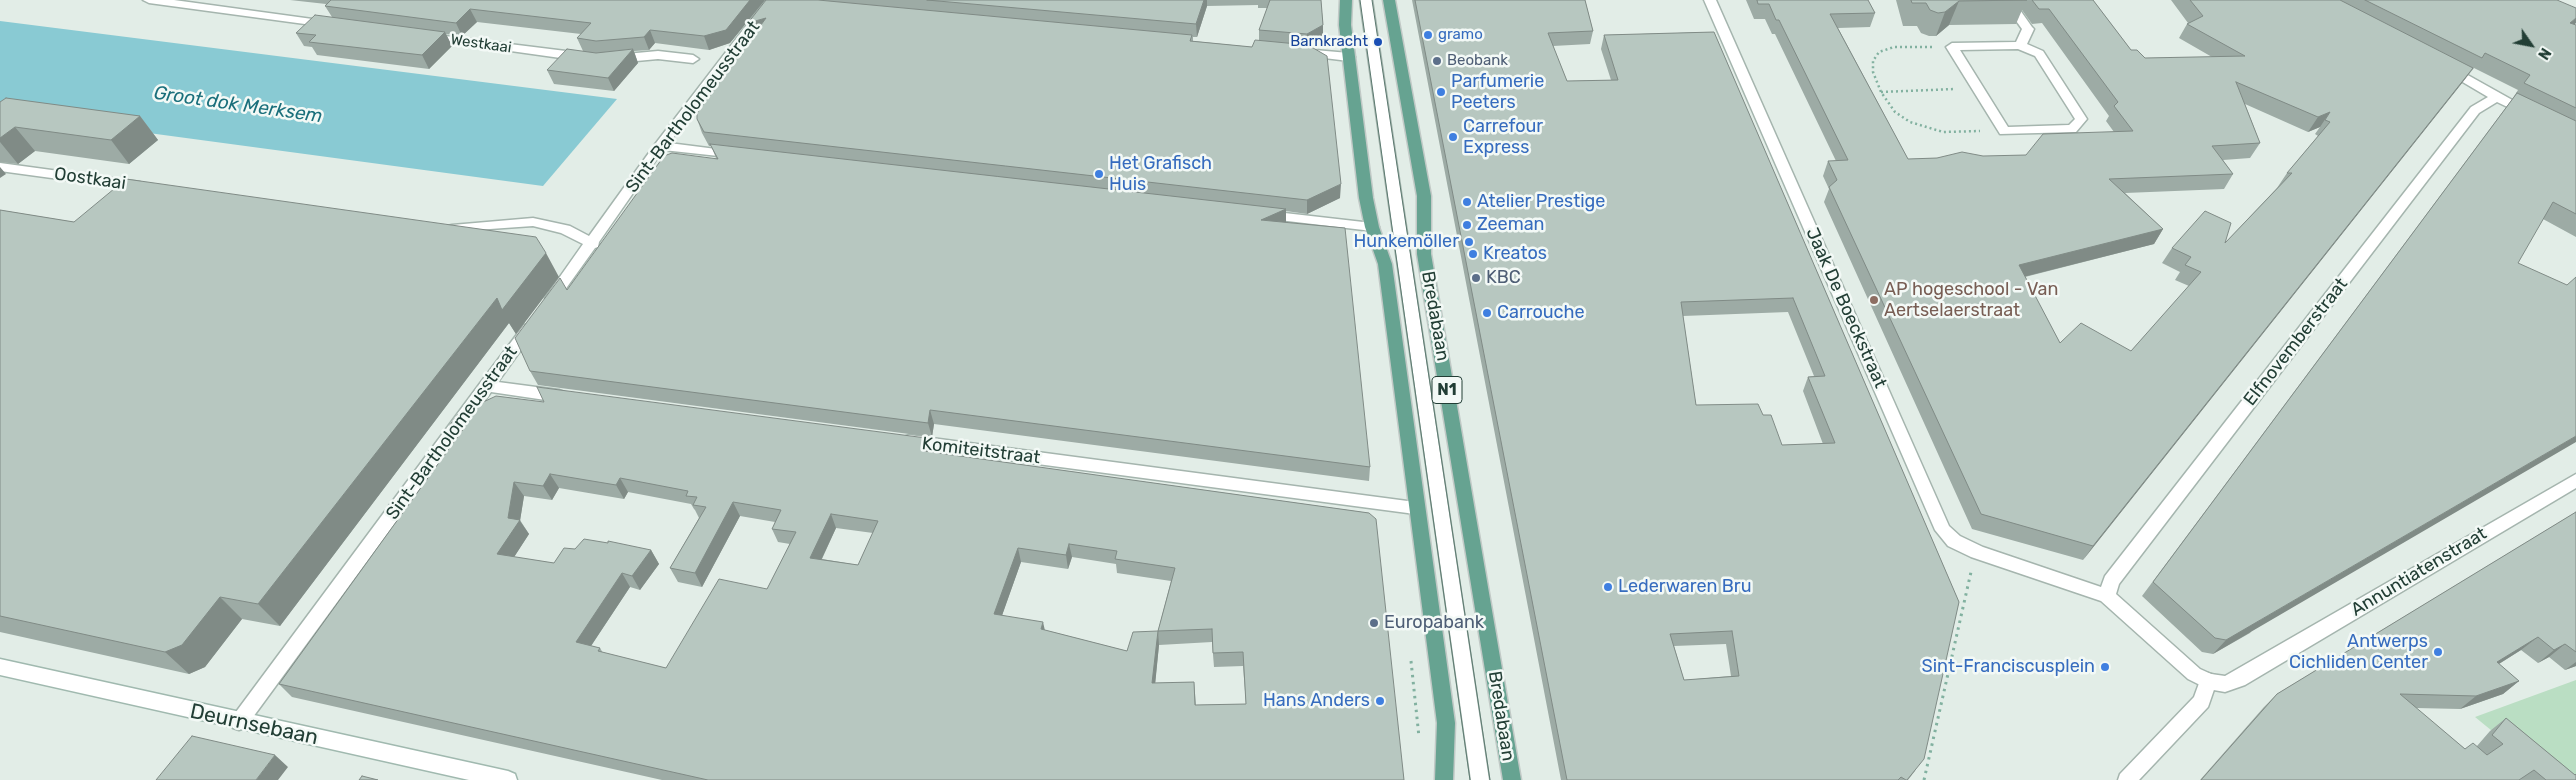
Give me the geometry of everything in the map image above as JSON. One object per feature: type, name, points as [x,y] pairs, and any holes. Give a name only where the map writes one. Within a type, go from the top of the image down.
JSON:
[{"type":"main road","points":[[1346,0],[1345,25],[1372,227],[1385,264],[1446,723],[1444,780]]},
{"type":"main road","name":"Bredabaan","points":[[1389,0],[1424,196],[1424,254],[1512,780]]},
{"type":"street","points":[[150,0],[336,25]]},
{"type":"street","name":"Bredabaan","points":[[1366,0],[1480,780]]},
{"type":"street","name":"Jaak De Boeckstraat","points":[[1710,0],[1943,530],[1954,540],[1977,552],[2107,596]]},
{"type":"street","points":[[2007,0],[2028,29],[2020,44]]},
{"type":"street","name":"Sint-Bartholomeusstraat","points":[[239,722],[593,244],[660,146],[774,2]]},
{"type":"street","name":"Westkaai","points":[[415,35],[598,59],[658,55],[693,59]]},
{"type":"street","points":[[2020,44],[2038,54],[2081,119],[2072,129],[2004,130],[1952,47],[2020,44]]},
{"type":"street","points":[[1288,51],[1349,57]]},
{"type":"street","points":[[2434,61],[2474,82],[2496,98],[2535,115]]},
{"type":"street","name":"Elfnovemberstraat","points":[[2107,596],[2111,581],[2475,110],[2496,98]]},
{"type":"street","points":[[660,146],[747,156]]},
{"type":"street","name":"Oostkaai","points":[[0,167],[157,188]]},
{"type":"street","points":[[1251,214],[1372,227]]},
{"type":"street","points":[[441,227],[460,230],[533,222],[565,229],[593,244]]},
{"type":"street","points":[[486,386],[575,398]]},
{"type":"street","name":"Komiteitstraat","points":[[890,439],[1416,508]]},
{"type":"street","name":"Annuntiatenstraat","points":[[2208,681],[2225,684],[2239,679],[2576,480]]},
{"type":"street","points":[[2107,596],[2194,674],[2208,681],[2202,701],[2127,780]]},
{"type":"street","name":"Deurnsebaan","points":[[0,667],[239,722],[508,780]]},
{"type":"path","points":[[1952,47],[1894,47],[1879,52],[1873,61],[1873,72],[1882,92],[1895,112],[1924,128],[1943,132],[2004,130]]},
{"type":"path","points":[[1882,92],[1976,88]]},
{"type":"path","points":[[1924,780],[1977,552]]},
{"type":"green space","points":[[2576,680],[2576,780],[2552,780],[2475,717]]},
{"type":"water","name":"Groot dok Merksem","points":[[0,21],[617,99],[543,186],[0,113]]},
{"type":"building","points":[[331,0],[750,0],[726,30],[704,36],[650,30],[644,37],[596,41],[577,38],[591,23],[470,9],[456,23],[325,6]]},
{"type":"building","points":[[766,0],[818,0],[1192,35],[1190,41],[1252,47],[1255,40],[1308,45],[1327,56],[1341,184],[1307,200],[704,132],[697,119],[697,113],[766,18],[748,23]]},
{"type":"building","points":[[927,0],[1204,0],[1196,24]]},
{"type":"building","points":[[1270,0],[1321,0],[1323,25],[1307,34],[1259,30]]},
{"type":"building","points":[[1415,0],[1585,0],[1593,31],[1548,33],[1567,81],[1618,80],[1604,35],[1714,32],[1959,602],[1924,759],[1907,780],[1901,777],[1898,780],[1567,780]],"holes":[[[1793,298],[1825,376],[1808,377],[1835,443],[1782,445],[1771,415],[1763,415],[1758,404],[1696,405],[1681,302]],[[1732,631],[1739,676],[1684,680],[1670,634]]]},
{"type":"building","points":[[1757,0],[1868,0],[1875,13],[1830,14],[1908,159],[1937,158],[1962,152],[1983,156],[2026,155],[2043,134],[2133,131],[2114,106],[2118,102],[2049,9],[2039,9],[2032,0],[2093,0],[2131,50],[2137,50],[2145,58],[2245,56],[2187,24],[2203,16],[2190,0],[2340,0],[2473,68],[2093,546],[1981,514],[1829,187],[1837,180],[1828,161],[1848,160],[1779,20],[1776,20],[1769,4],[1758,4]],"holes":[[[2236,82],[2318,117],[2330,112],[2325,120],[2330,122],[2287,173],[2292,173],[2225,243],[2231,223],[2205,211],[2172,248],[2191,257],[2185,265],[2201,272],[2131,351],[2081,323],[2060,343],[2019,265],[2163,229],[2109,179],[2233,174],[2212,146],[2260,143]]]},
{"type":"building","points":[[1911,0],[2027,0],[1959,1],[1945,12],[1938,13],[1930,10],[1926,3],[1912,3]]},
{"type":"building","points":[[2365,0],[2557,0],[2576,8],[2576,18],[2570,23],[2576,25],[2576,108],[2524,83],[2530,75],[2485,53],[2482,58]]},
{"type":"building","points":[[315,15],[445,32],[422,55],[309,42],[316,35],[296,33]]},
{"type":"building","points":[[567,49],[596,53],[633,49],[608,78],[547,70]]},
{"type":"building","points":[[2517,93],[2576,121],[2576,214],[2553,202],[2518,263],[2567,285],[2576,277],[2576,436],[2226,640],[2215,638],[2153,582]]},
{"type":"building","points":[[6,98],[140,116],[111,140],[15,127],[0,138],[0,102]]},
{"type":"building","points":[[710,144],[1286,209],[1261,220],[1345,228],[1370,467],[930,410],[928,423],[530,371],[515,338],[560,278],[567,290],[664,156],[672,153],[718,159]]},
{"type":"building","points":[[126,179],[536,237],[546,253],[502,310],[497,298],[258,604],[220,597],[182,645],[165,652],[0,616],[0,210],[74,222]]},
{"type":"building","points":[[537,387],[926,438],[924,451],[1369,513],[1376,519],[1404,780],[708,780],[279,684],[464,428],[449,426],[458,414],[496,396],[544,402]],"holes":[[[550,474],[616,485],[620,478],[688,491],[686,496],[697,497],[693,505],[706,507],[670,568],[695,573],[733,502],[781,510],[772,529],[796,532],[767,589],[719,579],[666,668],[598,651],[600,648],[576,642],[622,573],[632,576],[651,550],[608,541],[608,543],[584,539],[575,549],[564,548],[554,563],[497,554],[520,520],[508,518],[514,482],[543,486]],[[831,514],[878,521],[858,565],[810,558]],[[1069,544],[1117,551],[1115,559],[1175,568],[1158,631],[1133,632],[1127,651],[1041,629],[1043,622],[994,614],[1018,548],[1066,555]],[[1212,629],[1213,653],[1243,652],[1246,704],[1195,705],[1194,682],[1152,683],[1158,631]]]},
{"type":"building","points":[[2576,512],[2576,652],[2565,644],[2554,650],[2538,637],[2497,662],[2519,681],[2476,696],[2400,694],[2465,749],[2473,743],[2487,755],[2503,744],[2492,735],[2506,718],[2576,774],[2576,780],[2546,780],[2534,770],[2519,780],[2201,780],[2277,694]]},
{"type":"building","points":[[192,736],[275,755],[256,780],[156,780]]},
{"type":"building","points":[[362,776],[378,780],[359,780]]},
{"type":"tram line","points":[[1360,0],[1470,780]]},
{"type":"tram line","points":[[1372,0],[1490,780]]},
{"type":"place","name":"gramo","points":[[1428,35]]},
{"type":"place","name":"Barnkracht","points":[[1378,42]]},
{"type":"place","name":"Beobank","points":[[1437,61]]},
{"type":"place","name":"Parfumerie Peeters","points":[[1441,92]]},
{"type":"place","name":"Carrefour Express","points":[[1453,137]]},
{"type":"place","name":"Het Grafisch Huis","points":[[1099,174]]},
{"type":"place","name":"Atelier Prestige","points":[[1467,202]]},
{"type":"place","name":"Zeeman","points":[[1467,225]]},
{"type":"place","name":"Hunkemöller","points":[[1469,242]]},
{"type":"place","name":"Kreatos","points":[[1473,254]]},
{"type":"place","name":"KBC","points":[[1476,278]]},
{"type":"place","name":"AP hogeschool - Van Aertselaerstraat","points":[[1874,300]]},
{"type":"place","name":"Carrouche","points":[[1487,313]]},
{"type":"place","name":"Lederwaren Bru","points":[[1608,587]]},
{"type":"place","name":"Europabank","points":[[1374,623]]},
{"type":"place","name":"Antwerps Cichliden Center","points":[[2438,652]]},
{"type":"place","name":"Sint-Franciscusplein","points":[[2105,667]]},
{"type":"place","name":"Hans Anders","points":[[1380,701]]}]
